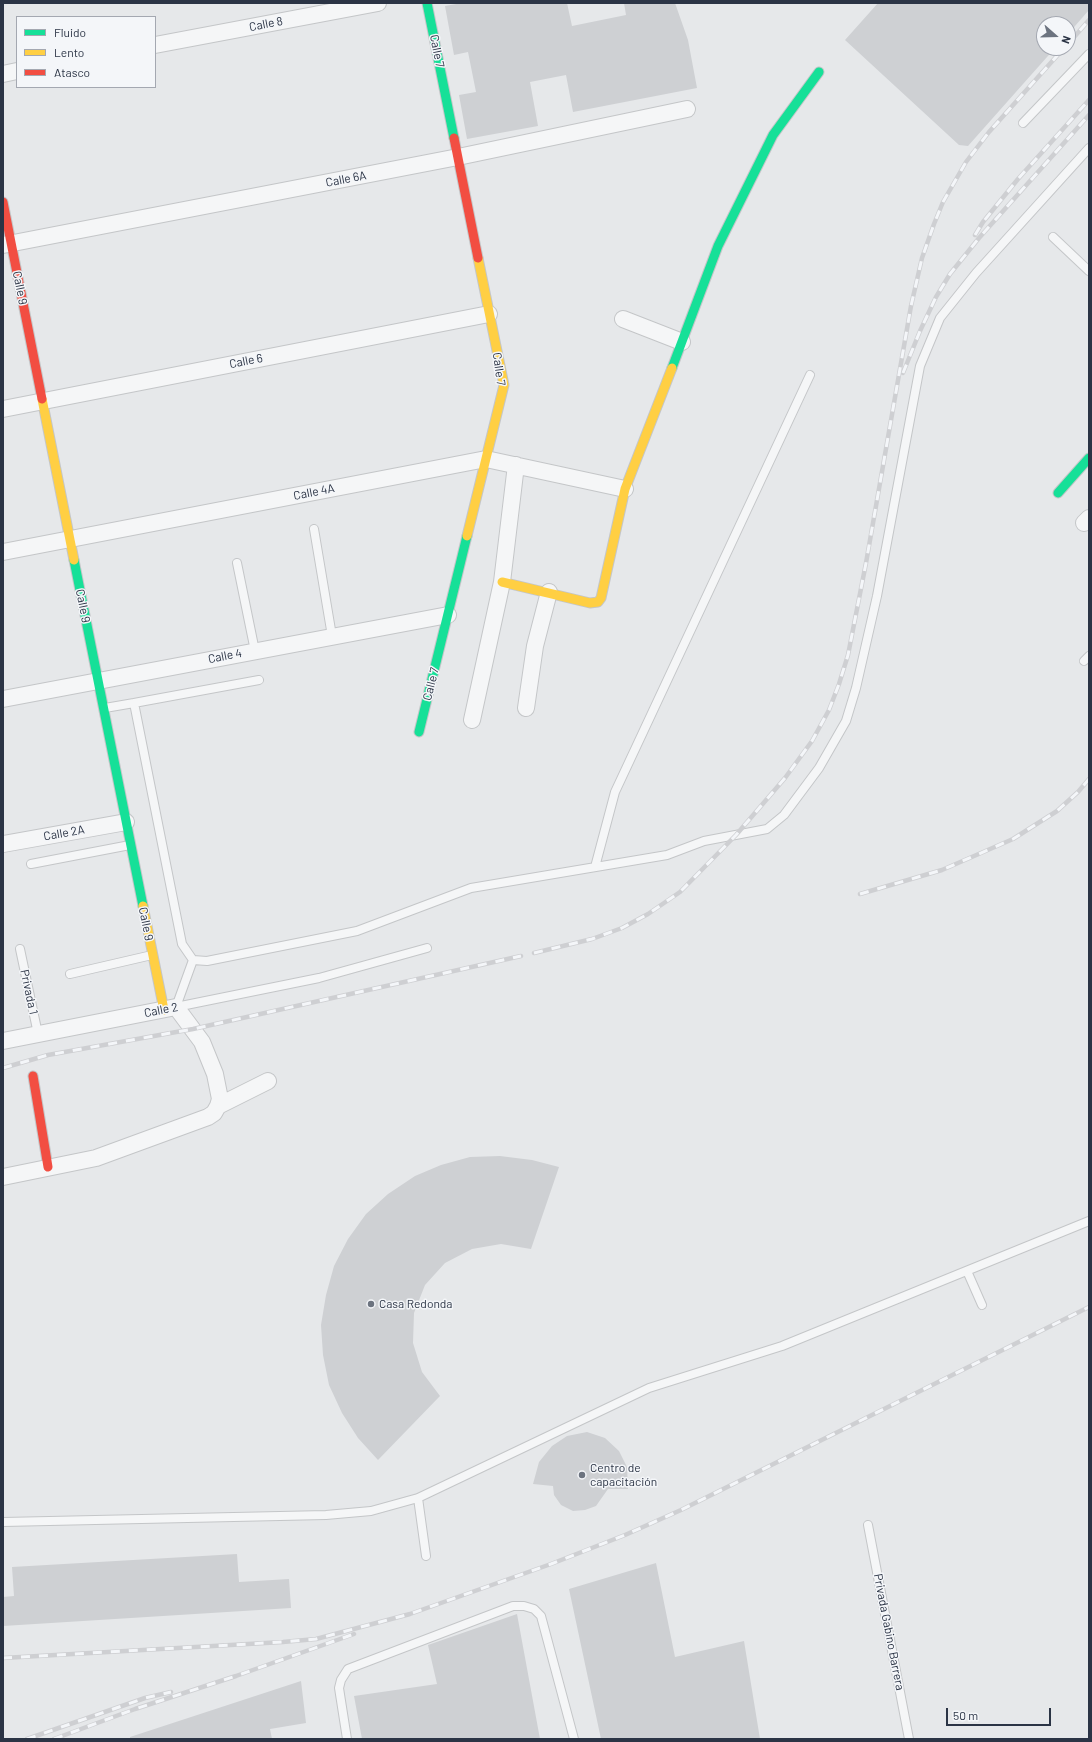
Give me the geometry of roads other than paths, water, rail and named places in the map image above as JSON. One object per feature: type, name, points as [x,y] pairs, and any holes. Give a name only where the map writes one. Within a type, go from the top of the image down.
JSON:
[{"type":"street","name":"Calle 8","points":[[156,45],[378,3]]},
{"type":"street","name":"Calle 7","points":[[419,732],[504,385],[427,3]]},
{"type":"street","points":[[3,74],[16,71]]},
{"type":"street","points":[[502,582],[590,603],[598,602],[601,598],[625,489],[718,246],[773,135],[819,72]]},
{"type":"street","name":"Calle 6A","points":[[7,244],[458,157],[687,109]]},
{"type":"street","name":"Calle 9","points":[[3,202],[7,244],[42,401],[153,955],[170,1008]]},
{"type":"street","name":"Calle 6","points":[[3,409],[489,314]]},
{"type":"street","points":[[623,319],[682,342]]},
{"type":"street","points":[[1058,493],[1089,458]]},
{"type":"street","name":"Calle 4A","points":[[3,552],[486,459],[625,489]]},
{"type":"street","points":[[472,720],[502,582],[516,466]]},
{"type":"street","points":[[526,708],[534,646],[549,592]]},
{"type":"street","name":"Calle 4","points":[[3,698],[448,615]]},
{"type":"street","name":"Calle 2A","points":[[3,844],[126,822]]},
{"type":"street","points":[[3,1177],[96,1158],[208,1117],[214,1113],[218,1106],[219,1093],[215,1074],[202,1042],[170,1008]]},
{"type":"street","name":"Calle 2","points":[[3,1041],[170,1008]]},
{"type":"street","points":[[33,1076],[48,1167]]},
{"type":"street","points":[[218,1106],[268,1081]]},
{"type":"lane","points":[[1023,123],[1089,54]]},
{"type":"lane","points":[[193,960],[207,961],[357,931],[471,888],[667,855],[704,841],[767,829],[784,815],[819,768],[846,721],[856,688],[877,596],[920,366],[940,318],[976,273],[1089,148]]},
{"type":"lane","points":[[1053,237],[1089,271]]},
{"type":"lane","points":[[595,867],[616,792],[810,375]]},
{"type":"lane","points":[[314,529],[332,636]]},
{"type":"lane","points":[[237,563],[255,651]]},
{"type":"lane","points":[[104,708],[134,704],[259,680]]},
{"type":"lane","points":[[134,704],[182,944],[193,960]]},
{"type":"lane","points":[[31,864],[131,845]]},
{"type":"lane","name":"Calle 2","points":[[170,1008],[318,978],[427,948]]},
{"type":"lane","name":"Privada 1","points":[[20,949],[38,1034]]},
{"type":"lane","points":[[70,974],[153,955]]},
{"type":"lane","points":[[170,1008],[193,960]]},
{"type":"lane","points":[[3,1522],[326,1515],[371,1511],[418,1498],[649,1388],[782,1346],[1089,1221]]},
{"type":"lane","points":[[967,1271],[982,1305]]},
{"type":"lane","points":[[418,1498],[426,1556]]},
{"type":"lane","name":"Privada Gabino Barrera","points":[[868,1525],[909,1739]]},
{"type":"lane","points":[[347,1739],[339,1688],[340,1680],[348,1669],[513,1606],[534,1608],[542,1616],[574,1739]]},
{"type":"railway","points":[[1076,35],[1089,20]]},
{"type":"railway","points":[[534,953],[592,939],[622,928],[648,914],[680,892],[736,835],[785,778],[812,741],[829,710],[848,655],[866,563],[911,306],[922,258],[934,224],[943,202],[966,162],[989,132],[1057,56]]},
{"type":"railway","points":[[975,235],[983,222],[1018,179],[1089,100]]},
{"type":"railway","points":[[903,373],[936,297],[950,274],[979,238],[1089,115]]},
{"type":"railway","points":[[860,894],[942,870],[1013,839],[1057,811],[1078,792],[1089,779]]},
{"type":"railway","points":[[3,1068],[48,1055],[193,1029],[521,956]]},
{"type":"railway","points":[[3,1658],[316,1639],[410,1614],[551,1564],[625,1535],[681,1510],[1089,1307]]},
{"type":"railway","points":[[54,1739],[135,1709],[236,1676],[354,1634]]},
{"type":"railway","points":[[27,1739],[145,1698],[171,1692]]},
{"type":"place","name":"Casa Redonda","points":[[371,1304]]},
{"type":"place","name":"Centro de capacitación","points":[[582,1475]]}]
